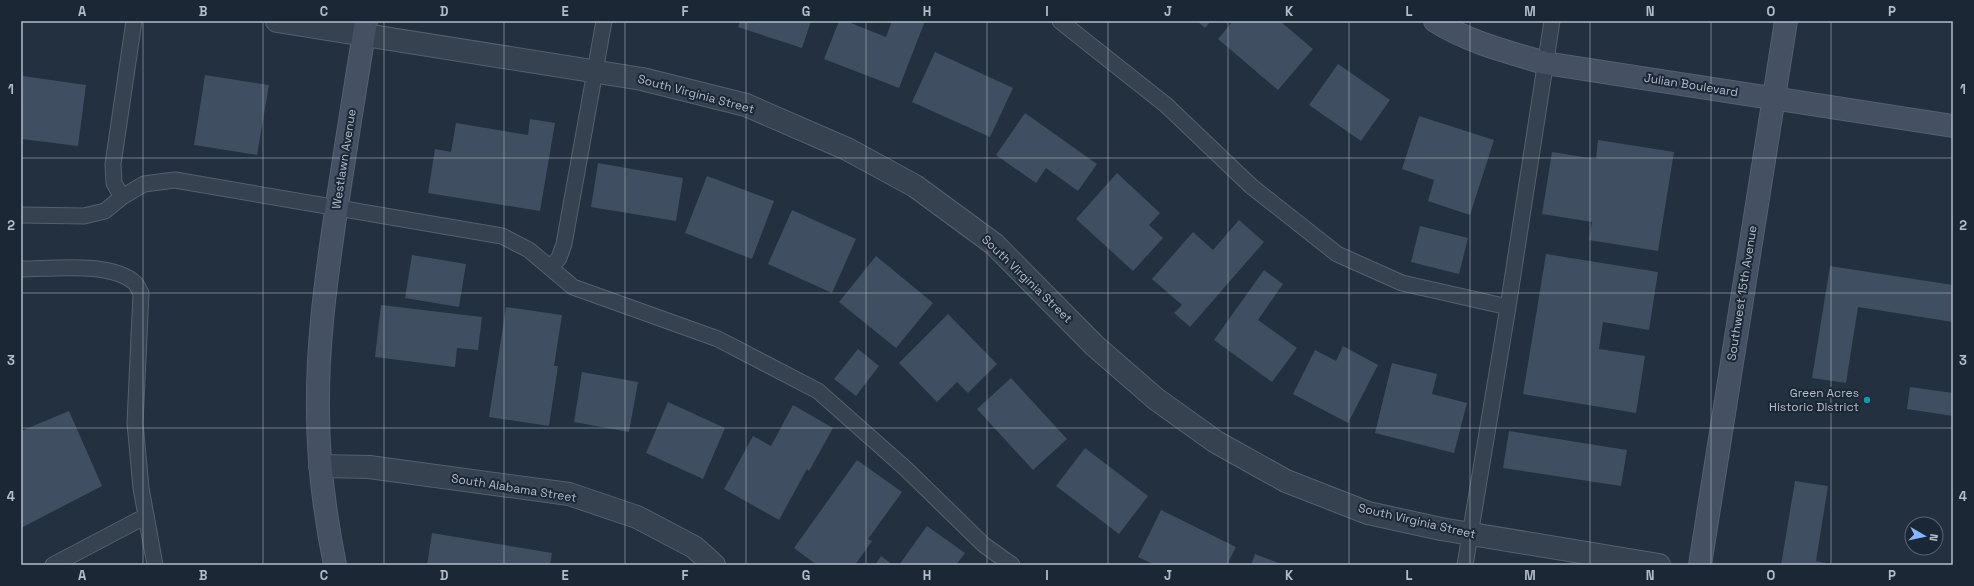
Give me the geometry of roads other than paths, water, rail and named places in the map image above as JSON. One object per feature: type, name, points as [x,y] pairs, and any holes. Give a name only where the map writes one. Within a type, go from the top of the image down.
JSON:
[{"type":"main road","name":"Julian Boulevard","points":[[1435,21],[1452,32],[1502,50],[1545,63],[1953,126]]},
{"type":"main road","name":"Southwest 15th Avenue","points":[[1700,565],[1786,21]]},
{"type":"main road","name":"Westlawn Avenue","points":[[335,565],[330,541],[320,466],[318,412],[319,362],[324,298],[336,208],[365,28]]},
{"type":"street","name":"South Virginia Street","points":[[277,21],[365,28],[642,79],[746,105],[846,149],[915,186],[994,244],[1095,346],[1156,399],[1216,442],[1286,480],[1368,513],[1471,534],[1659,565]]},
{"type":"street","name":"South Alabama Street","points":[[320,466],[369,467],[569,494],[638,517],[694,547],[714,565]]},
{"type":"lane","points":[[122,197],[114,183],[113,164],[134,21]]},
{"type":"lane","points":[[550,268],[559,258],[564,244],[604,21]]},
{"type":"lane","points":[[1060,21],[1166,105],[1251,186],[1337,254],[1402,283],[1508,307]]},
{"type":"lane","points":[[1465,565],[1508,307],[1552,21]]},
{"type":"lane","points":[[21,216],[84,216],[105,211],[122,197],[144,184],[175,180],[300,200],[336,208],[502,236],[530,250],[573,287],[718,339],[818,391],[905,468],[984,545],[1012,565]]},
{"type":"lane","points":[[21,269],[90,269],[116,272],[135,283],[141,293],[135,423],[141,488],[155,565]]},
{"type":"lane","points":[[53,565],[146,516]]},
{"type":"place","name":"Green Acres Historic District","points":[[1867,400]]}]
